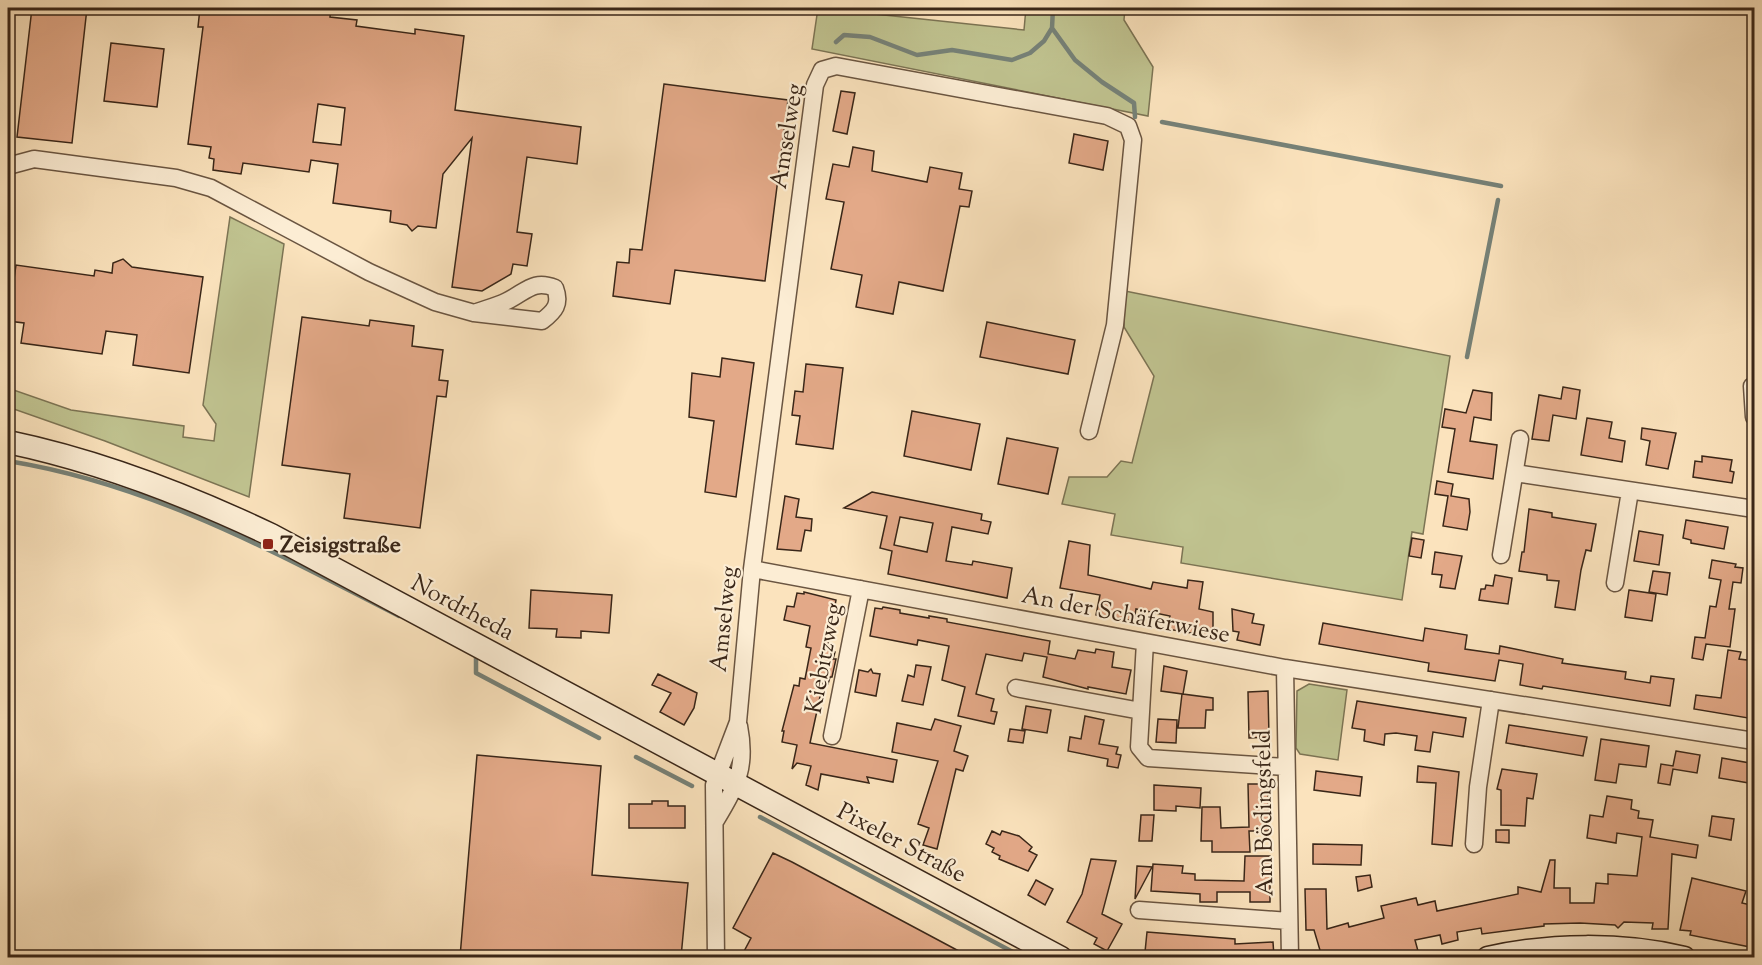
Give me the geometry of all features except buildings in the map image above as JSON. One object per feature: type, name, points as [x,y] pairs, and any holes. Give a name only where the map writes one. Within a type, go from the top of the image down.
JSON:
[{"type":"main road","name":"Nordrheda","points":[[8,442],[85,462],[171,491],[223,512],[282,540],[727,779]]},
{"type":"main road","name":"Pixeler Straße","points":[[727,779],[1061,957]]},
{"type":"main road","points":[[1488,957],[1542,949],[1586,948],[1639,950],[1684,957]]},
{"type":"street","name":"Amselweg","points":[[716,957],[714,784],[727,779],[738,722],[753,569],[815,85],[822,70],[836,66],[1107,116],[1128,126],[1133,140],[1114,325],[1089,431]]},
{"type":"street","points":[[8,166],[34,159],[160,175],[211,188],[369,272],[435,302],[474,312]]},
{"type":"street","points":[[1752,386],[1755,417]]},
{"type":"street","points":[[1501,555],[1520,439]]},
{"type":"street","points":[[1515,473],[1755,509]]},
{"type":"street","points":[[1615,583],[1630,491]]},
{"type":"street","name":"An der Schäferwiese","points":[[753,569],[1285,668],[1755,741]]},
{"type":"street","name":"Kiebitzweg","points":[[832,736],[861,590]]},
{"type":"street","points":[[1145,642],[1139,747],[1148,758],[1286,767]]},
{"type":"street","name":"Am Bödingsfeld","points":[[1285,668],[1290,957]]},
{"type":"street","points":[[1016,688],[1141,711]]},
{"type":"street","points":[[1474,844],[1478,787],[1491,700]]},
{"type":"street","points":[[1139,910],[1289,921]]},
{"type":"green space","points":[[818,8],[1024,30],[1026,8],[1125,8],[1124,20],[1153,67],[1148,116],[812,49]]},
{"type":"green space","points":[[230,217],[284,244],[249,497],[105,441],[8,407],[8,388],[71,410],[184,426],[183,437],[214,441],[216,424],[203,405]]},
{"type":"green space","points":[[1754,248],[1754,338],[1753,338],[1749,258]]},
{"type":"green space","points":[[1125,291],[1450,356],[1423,534],[1412,532],[1402,600],[1181,563],[1183,547],[1111,535],[1115,514],[1062,504],[1069,477],[1107,477],[1121,461],[1132,463],[1154,376],[1124,327]]},
{"type":"green space","points":[[1309,684],[1347,690],[1338,760],[1300,754],[1296,748],[1297,691]]},
{"type":"waterway","points":[[836,42],[844,35],[870,37],[917,55],[952,50],[1012,60],[1030,53],[1044,41],[1052,28],[1053,8]]},
{"type":"waterway","points":[[1052,28],[1075,60],[1102,82],[1134,103],[1135,117]]},
{"type":"waterway","points":[[1162,122],[1501,186]]},
{"type":"waterway","points":[[1467,357],[1498,200]]},
{"type":"waterway","points":[[8,461],[61,472],[161,503],[257,544],[399,616]]},
{"type":"waterway","points":[[476,656],[476,673],[599,738]]},
{"type":"waterway","points":[[636,757],[692,786]]},
{"type":"waterway","points":[[760,817],[1024,958]]},
{"type":"place","name":"Zeisigstraße","points":[[268,544]]}]
